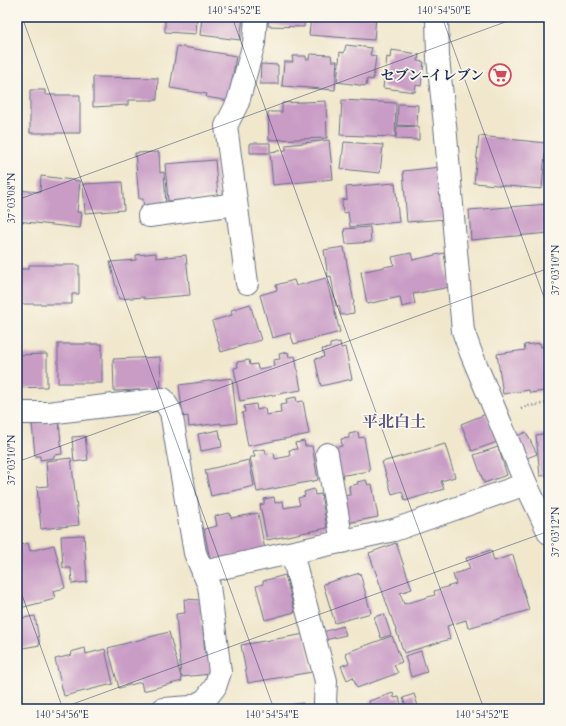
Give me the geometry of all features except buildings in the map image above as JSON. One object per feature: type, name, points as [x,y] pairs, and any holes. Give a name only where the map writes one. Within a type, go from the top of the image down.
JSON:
[{"type":"street","points":[[247,283],[226,126],[238,102],[254,43],[256,17]]},
{"type":"street","points":[[437,17],[438,58],[463,331],[526,484],[549,533]]},
{"type":"street","points":[[149,216],[236,204]]},
{"type":"street","points":[[17,413],[48,413],[163,399],[171,412],[195,553],[209,586],[220,672],[215,688],[205,700],[191,707],[163,709]]},
{"type":"street","points":[[327,454],[342,542]]},
{"type":"street","points":[[203,572],[394,530],[526,484]]},
{"type":"street","points":[[292,553],[326,681],[327,709]]},
{"type":"place","name":"セブン-イレブン","points":[[500,75]]},
{"type":"district","name":"平北白土","points":[[394,422]]}]
